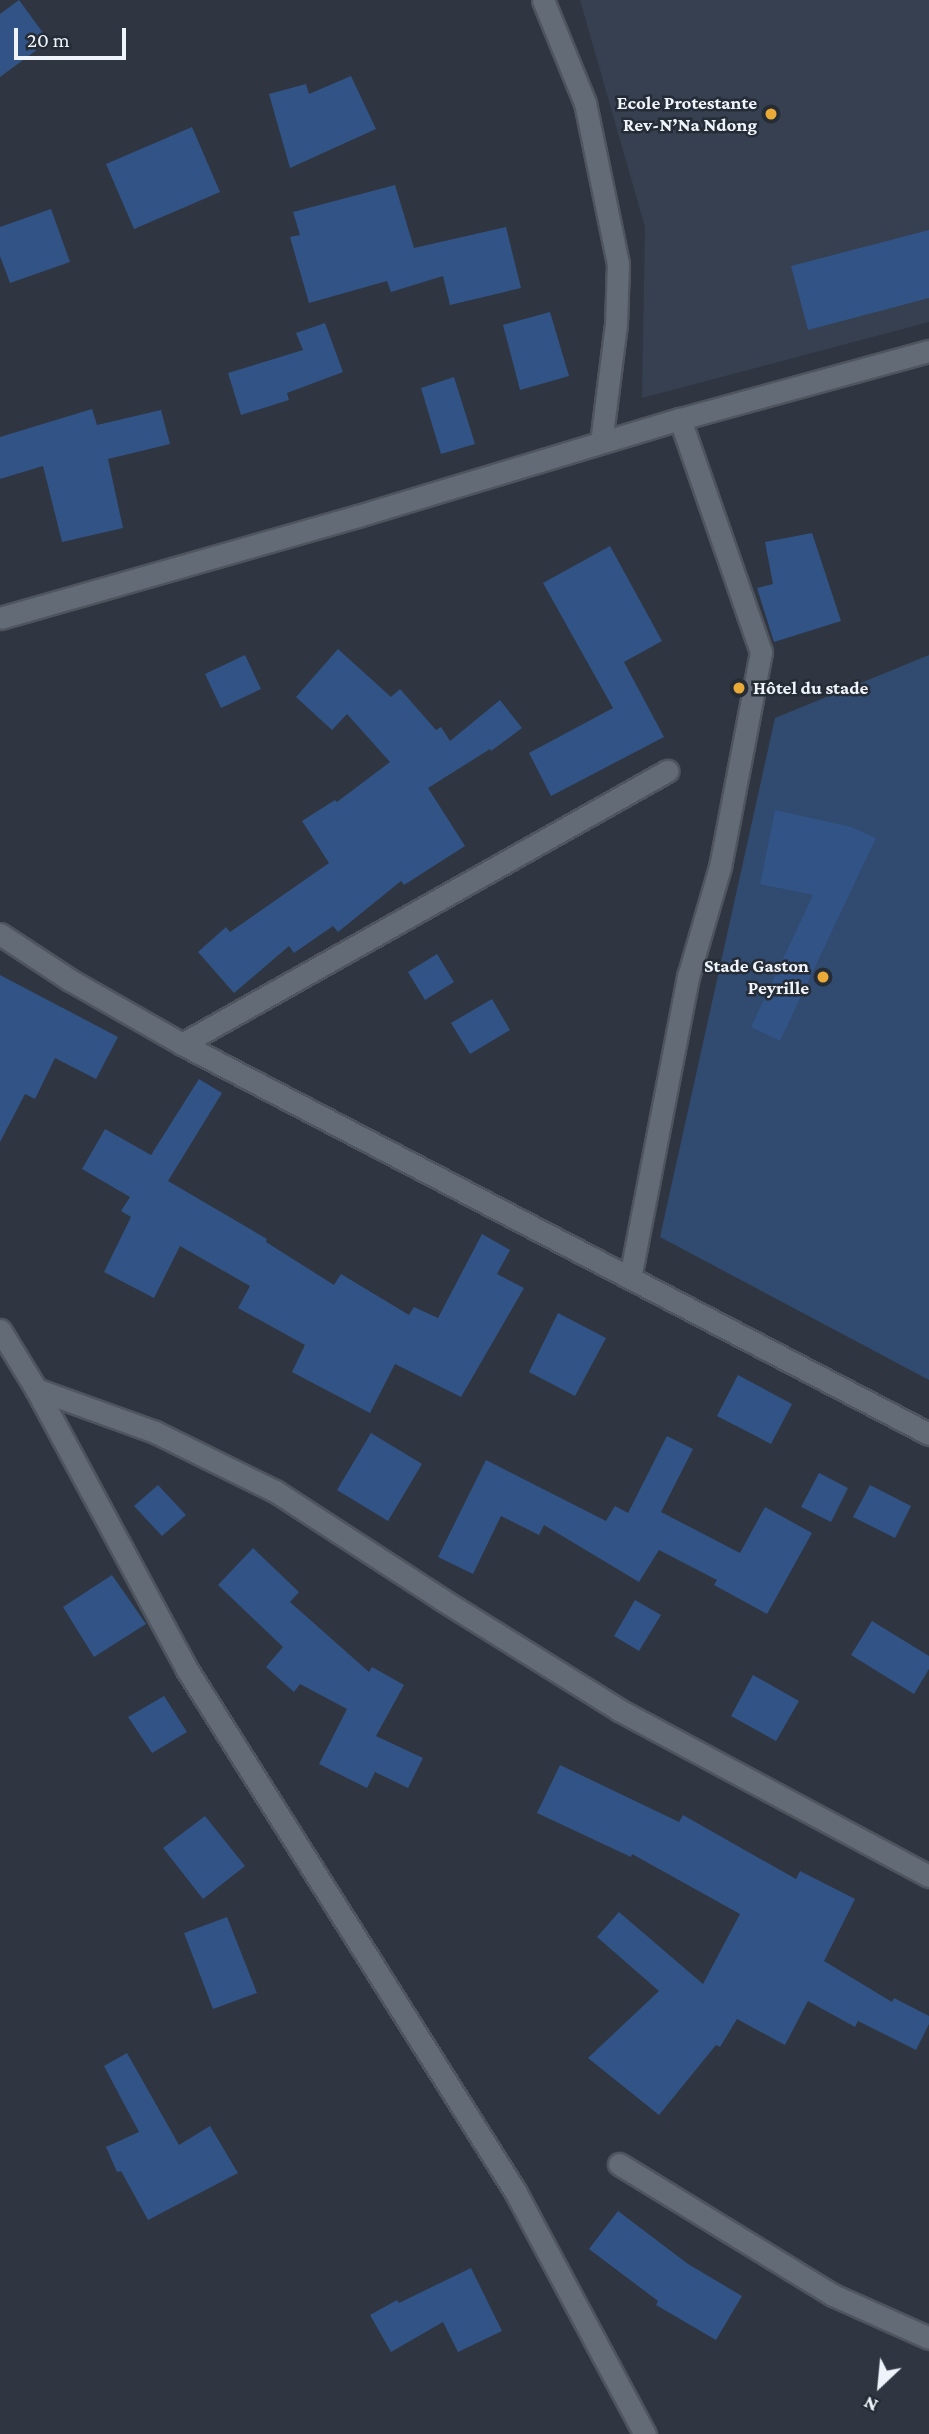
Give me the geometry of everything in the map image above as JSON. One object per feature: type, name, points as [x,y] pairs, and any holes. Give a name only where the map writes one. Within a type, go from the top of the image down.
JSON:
[{"type":"street","points":[[543,0],[585,103],[618,264],[616,324],[601,442]]},
{"type":"street","points":[[0,618],[358,516],[680,419],[929,351]]},
{"type":"street","points":[[631,1278],[688,977],[720,867],[761,652],[680,419]]},
{"type":"street","points":[[182,1044],[667,771]]},
{"type":"street","points":[[0,934],[69,980],[182,1044],[929,1434]]},
{"type":"street","points":[[0,1330],[37,1389],[186,1668],[515,2191],[645,2434]]},
{"type":"street","points":[[37,1389],[155,1432],[275,1491],[619,1710],[929,1876]]},
{"type":"street","points":[[619,2164],[833,2295],[929,2338]]},
{"type":"shaded area","name":"Ecole Protestante Rev-N’Na Ndong","points":[[580,0],[929,0],[929,322],[642,398],[645,227]]},
{"type":"shaded area","name":"Stade Gaston Peyrille","points":[[929,655],[929,1380],[660,1237],[775,718]]},
{"type":"building","points":[[19,0],[49,41],[0,77],[0,14]]},
{"type":"building","points":[[351,76],[376,129],[290,168],[269,94],[306,84],[309,94]]},
{"type":"building","points":[[192,127],[220,192],[134,229],[106,164]]},
{"type":"building","points":[[395,185],[414,248],[506,227],[521,288],[450,305],[443,276],[391,292],[387,281],[309,303],[290,237],[300,235],[293,212]]},
{"type":"building","points":[[51,209],[70,262],[10,283],[0,256],[0,227]]},
{"type":"building","points":[[929,230],[929,298],[808,330],[791,266]]},
{"type":"building","points":[[550,312],[569,376],[520,390],[503,325]]},
{"type":"building","points":[[325,323],[343,372],[287,393],[289,400],[241,415],[228,373],[303,350],[296,333]]},
{"type":"building","points":[[454,377],[475,444],[441,454],[421,388]]},
{"type":"building","points":[[92,409],[97,425],[161,410],[170,444],[108,459],[123,528],[62,542],[43,466],[0,479],[0,437]]},
{"type":"building","points":[[812,533],[841,621],[774,642],[757,588],[773,584],[765,542]]},
{"type":"building","points":[[610,546],[662,641],[624,662],[664,737],[551,796],[529,753],[613,708],[543,583]]},
{"type":"building","points":[[338,649],[391,697],[400,689],[436,730],[441,727],[450,741],[500,700],[522,728],[491,751],[490,749],[428,788],[465,846],[404,885],[401,881],[338,932],[333,926],[294,953],[289,946],[234,993],[198,952],[226,927],[230,932],[329,863],[302,821],[335,800],[337,802],[390,762],[347,714],[332,730],[296,697]]},
{"type":"building","points":[[245,655],[261,689],[221,708],[205,674]]},
{"type":"building","points":[[775,810],[851,827],[876,838],[780,1041],[751,1027],[813,895],[760,884]]},
{"type":"building","points":[[437,954],[454,982],[425,1000],[408,972]]},
{"type":"building","points":[[0,975],[118,1037],[96,1079],[55,1058],[35,1099],[25,1094],[0,1142]]},
{"type":"building","points":[[492,999],[510,1030],[470,1054],[451,1023]]},
{"type":"building","points":[[199,1079],[222,1093],[168,1181],[267,1239],[266,1242],[334,1285],[341,1274],[409,1315],[414,1307],[438,1318],[482,1234],[510,1250],[497,1274],[524,1288],[461,1397],[395,1364],[370,1413],[292,1372],[305,1345],[238,1308],[250,1286],[180,1246],[154,1298],[104,1272],[131,1217],[121,1211],[130,1197],[82,1169],[105,1129],[151,1155]]},
{"type":"building","points":[[558,1313],[606,1338],[575,1396],[529,1372]]},
{"type":"building","points":[[738,1375],[792,1404],[771,1444],[717,1416]]},
{"type":"building","points":[[371,1433],[422,1464],[388,1521],[337,1490]]},
{"type":"building","points":[[667,1436],[693,1449],[661,1512],[740,1553],[765,1507],[812,1533],[767,1614],[714,1585],[717,1580],[659,1550],[639,1582],[544,1525],[539,1535],[501,1516],[473,1574],[438,1557],[486,1460],[606,1521],[615,1506],[628,1513]]},
{"type":"building","points":[[819,1473],[848,1488],[831,1522],[801,1507]]},
{"type":"building","points":[[158,1485],[186,1515],[162,1536],[134,1506]]},
{"type":"building","points":[[870,1485],[911,1506],[895,1538],[853,1517]]},
{"type":"building","points":[[253,1548],[299,1592],[290,1602],[369,1672],[372,1667],[404,1685],[376,1736],[423,1758],[408,1788],[375,1772],[367,1788],[319,1764],[347,1709],[300,1684],[294,1692],[266,1667],[283,1647],[218,1585]]},
{"type":"building","points":[[112,1575],[146,1624],[94,1657],[63,1607]]},
{"type":"building","points":[[635,1600],[661,1615],[639,1651],[614,1636]]},
{"type":"building","points":[[872,1621],[929,1656],[929,1669],[914,1694],[851,1655]]},
{"type":"building","points":[[753,1675],[799,1701],[776,1741],[731,1716]]},
{"type":"building","points":[[164,1696],[187,1732],[152,1753],[128,1717]]},
{"type":"building","points":[[560,1765],[679,1822],[683,1815],[796,1879],[800,1871],[855,1899],[824,1961],[892,2002],[894,1998],[929,2016],[929,2024],[916,2050],[858,2021],[855,2027],[808,2001],[785,2045],[737,2019],[720,2047],[716,2045],[659,2115],[588,2058],[659,1991],[597,1937],[619,1912],[703,1984],[740,1914],[632,1854],[631,1857],[537,1813]]},
{"type":"building","points":[[205,1816],[245,1866],[203,1899],[163,1848]]},
{"type":"building","points":[[227,1917],[257,1993],[213,2009],[184,1933]]},
{"type":"building","points":[[127,2053],[179,2145],[210,2126],[238,2173],[148,2220],[121,2171],[117,2172],[106,2147],[139,2132],[104,2066]]},
{"type":"building","points":[[618,2211],[688,2264],[742,2296],[716,2340],[656,2305],[658,2301],[589,2249]]},
{"type":"building","points":[[471,2268],[502,2331],[458,2352],[443,2322],[391,2352],[370,2315],[397,2300],[399,2303]]},
{"type":"place","name":"Ecole Protestante Rev-N’Na Ndong","points":[[771,114]]},
{"type":"place","name":"Hôtel du stade","points":[[739,688]]},
{"type":"place","name":"Stade Gaston Peyrille","points":[[823,977]]}]
